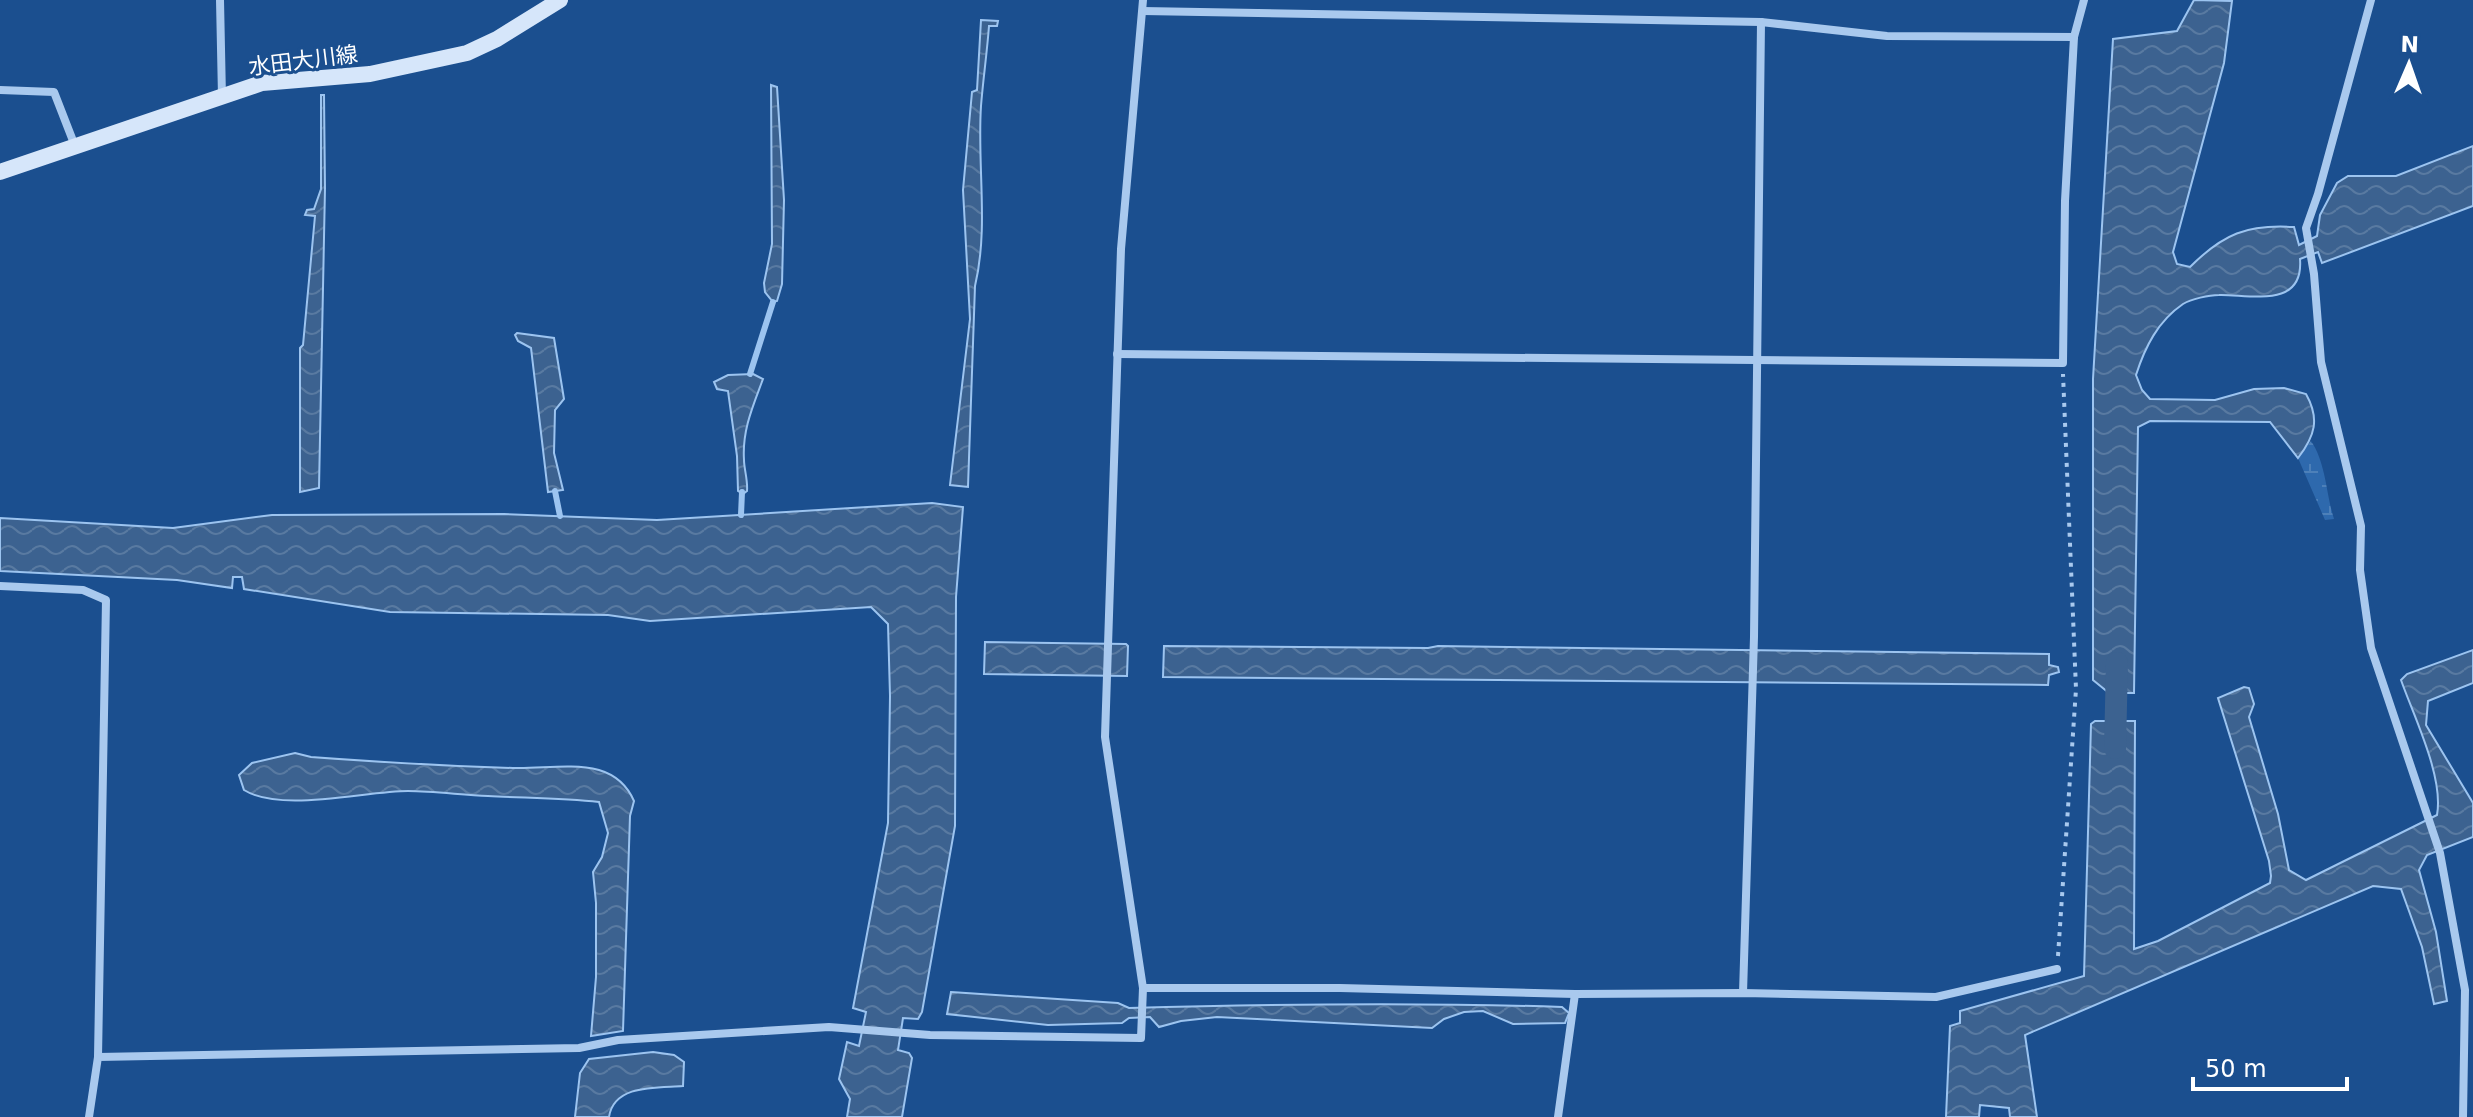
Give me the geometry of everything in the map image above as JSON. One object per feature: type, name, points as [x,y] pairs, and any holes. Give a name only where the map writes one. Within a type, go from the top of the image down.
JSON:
[{"type":"main road","name":"水田大川線","points":[[0,172],[262,83],[370,74],[467,53],[497,39],[560,0]]},
{"type":"street","points":[[220,0],[222,97]]},
{"type":"street","points":[[98,1057],[579,1048],[618,1040],[829,1027],[930,1035],[1141,1038],[1143,988],[1105,737],[1105,717],[1121,249],[1143,0]]},
{"type":"street","points":[[1117,354],[2063,363],[2065,201],[2074,37],[2084,0]]},
{"type":"street","points":[[2371,0],[2306,228],[2314,274],[2321,362],[2361,526],[2360,570],[2371,648],[2440,853],[2465,990],[2463,1117]]},
{"type":"street","points":[[1143,11],[1761,22],[1887,36],[2074,37]]},
{"type":"street","points":[[1743,993],[1754,637],[1761,22]]},
{"type":"street","points":[[0,90],[54,92],[75,146]]},
{"type":"street","points":[[0,586],[83,590],[106,600],[98,1057],[89,1117]]},
{"type":"street","points":[[1143,988],[1936,997],[2057,969]]},
{"type":"street","points":[[1558,1117],[1575,994]]},
{"type":"path","points":[[2057,969],[2076,689],[2063,363]]},
{"type":"green space","points":[[2311,441],[2323,469],[2334,519],[2325,520],[2298,458]]},
{"type":"water","points":[[2194,0],[2232,1],[2224,63],[2173,252],[2177,264],[2190,267],[2225,239],[2263,227],[2294,227],[2299,245],[2317,236],[2320,215],[2337,183],[2348,176],[2396,176],[2473,146],[2473,206],[2322,263],[2318,252],[2300,259],[2299,275],[2293,286],[2284,293],[2258,297],[2215,295],[2191,300],[2174,311],[2160,327],[2148,345],[2136,375],[2150,399],[2215,400],[2254,389],[2284,388],[2306,394],[2313,411],[2314,427],[2298,458],[2270,422],[2150,421],[2138,427],[2134,693],[2109,693],[2093,680],[2093,379],[2113,39],[2177,31]]},
{"type":"water","points":[[981,20],[998,21],[997,26],[989,26],[981,106],[982,219],[975,286],[968,487],[950,485],[970,319],[963,190],[972,92],[977,90]]},
{"type":"water","points":[[771,85],[777,87],[784,200],[782,284],[777,301],[773,302],[765,292],[764,283],[772,244]]},
{"type":"water","points":[[321,95],[324,95],[325,188],[319,488],[300,492],[300,348],[303,345],[315,216],[305,215],[307,210],[314,209],[321,189]]},
{"type":"water","points":[[517,333],[554,338],[564,399],[555,410],[554,453],[563,490],[548,492],[531,348],[518,341]]},
{"type":"water","points":[[753,374],[763,379],[745,438],[747,491],[743,494],[738,491],[737,456],[728,391],[717,389],[714,382],[728,375]]},
{"type":"water","points":[[932,503],[963,507],[956,597],[955,826],[922,1012],[918,1019],[903,1018],[898,1050],[909,1053],[912,1058],[902,1117],[847,1117],[850,1099],[839,1079],[847,1042],[859,1046],[866,1012],[853,1008],[888,823],[888,624],[871,607],[650,621],[608,615],[390,612],[244,589],[242,577],[233,577],[232,588],[177,580],[0,571],[0,518],[173,528],[272,515],[504,514],[657,520]]},
{"type":"water","points":[[985,642],[1126,644],[1127,676],[984,674]]},
{"type":"water","points":[[1164,646],[1438,646],[2049,654],[2049,665],[2058,667],[2059,672],[2049,675],[2048,685],[1163,677]]},
{"type":"water","points":[[2473,650],[2473,683],[2428,701],[2426,725],[2473,803],[2473,837],[2427,855],[2419,870],[2436,932],[2447,1001],[2434,1004],[2422,947],[2401,889],[2373,886],[2025,1035],[2037,1117],[2010,1117],[2009,1108],[1980,1105],[1979,1117],[1946,1117],[1950,1026],[1960,1023],[1960,1011],[2084,976],[2091,724],[2095,721],[2135,721],[2134,949],[2158,941],[2270,883],[2269,861],[2218,698],[2244,687],[2249,688],[2254,704],[2249,717],[2278,814],[2289,870],[2306,880],[2437,815],[2438,800],[2432,765],[2401,680],[2407,674]]},
{"type":"water","points":[[295,753],[311,757],[438,765],[578,767],[599,770],[620,781],[634,801],[630,816],[623,1031],[591,1036],[596,977],[593,872],[602,857],[608,833],[599,802],[408,791],[279,800],[244,790],[239,775],[252,763]]},
{"type":"water","points":[[951,992],[1118,1003],[1129,1008],[1453,1004],[1562,1007],[1569,1013],[1565,1023],[1513,1024],[1483,1011],[1464,1012],[1444,1019],[1432,1028],[1217,1017],[1159,1027],[1150,1017],[1129,1018],[1122,1023],[1048,1025],[947,1014]]},
{"type":"water","points":[[653,1052],[674,1055],[684,1062],[683,1086],[628,1093],[613,1106],[609,1117],[575,1117],[580,1073],[589,1059]]},
{"type":"waterway","points":[[750,374],[773,302]]},
{"type":"waterway","points":[[555,491],[560,516]]},
{"type":"waterway","points":[[741,515],[742,492]]},
{"type":"waterway","points":[[2115,748],[2117,663]]}]
